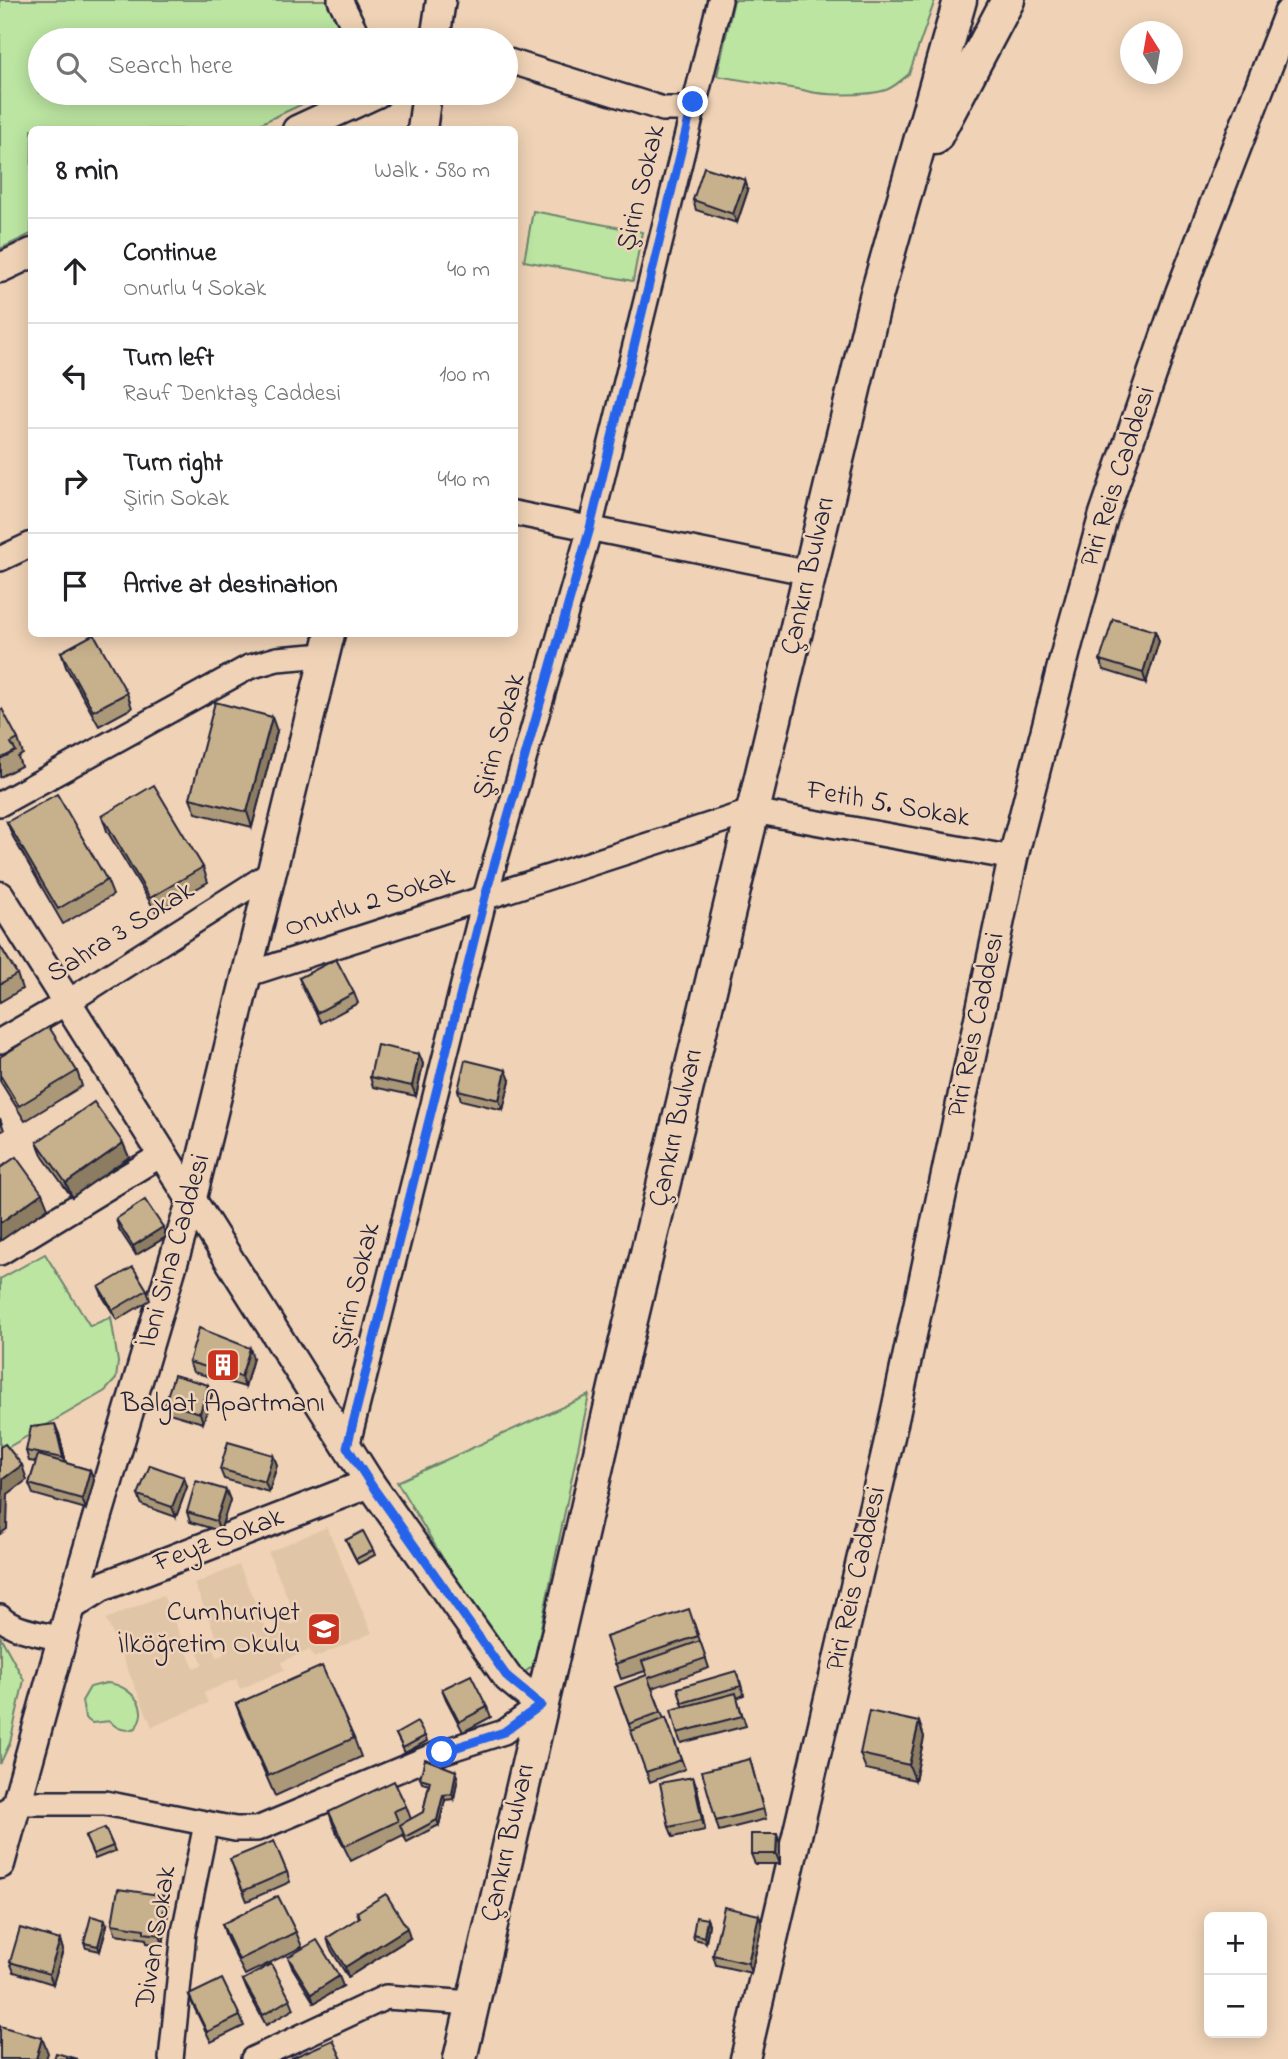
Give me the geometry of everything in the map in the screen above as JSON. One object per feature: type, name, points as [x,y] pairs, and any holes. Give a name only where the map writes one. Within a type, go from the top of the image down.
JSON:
[{"type":"main road","name":"Çankırı Bulvarı","points":[[460,2059],[541,1705],[876,297],[960,0]]},
{"type":"main road","name":"Çankırı Bulvarı","points":[[904,199],[1007,0]]},
{"type":"street","points":[[340,0],[354,28]]},
{"type":"street","points":[[437,28],[441,0]]},
{"type":"street","name":"Şirin Sokak","points":[[347,1447],[485,897],[590,528],[720,0]]},
{"type":"street","name":"Piri Reis Caddesi","points":[[745,2059],[895,1415],[1013,858],[1068,643],[1104,514],[1180,293],[1288,14]]},
{"type":"street","points":[[518,64],[663,109],[692,109]]},
{"type":"street","points":[[307,126],[351,105]]},
{"type":"street","points":[[423,126],[425,105]]},
{"type":"street","points":[[0,268],[28,255]]},
{"type":"street","points":[[518,514],[810,573]]},
{"type":"street","points":[[0,559],[28,546]]},
{"type":"street","points":[[0,804],[249,667],[328,644]]},
{"type":"street","name":"İbni Sina Caddesi","points":[[0,1864],[9,1809],[191,1202],[328,644]]},
{"type":"street","name":"Fetih 5. Sokak","points":[[753,811],[1013,858]]},
{"type":"street","name":"Onurlu 2 Sokak","points":[[246,975],[753,811]]},
{"type":"street","name":"Sahra 3 Sokak","points":[[0,1041],[66,1003],[271,873]]},
{"type":"street","points":[[0,896],[370,1483],[508,1678],[541,1705],[504,1732],[442,1752],[257,1829],[235,1829],[105,1803],[9,1809]]},
{"type":"street","points":[[0,1253],[161,1155]]},
{"type":"street","name":"Feyz Sokak","points":[[71,1606],[101,1587],[370,1483]]},
{"type":"street","points":[[0,1616],[2,1620],[13,1625],[62,1639]]},
{"type":"street","name":"Divan Sokak","points":[[171,2059],[184,1932],[206,1824]]},
{"type":"street","points":[[253,2059],[386,1997],[472,2003]]},
{"type":"shaded area","name":"Cumhuriyet İlköğretim Okulu","points":[[327,1527],[372,1633],[314,1658],[310,1650],[281,1662],[284,1670],[240,1689],[236,1679],[204,1693],[208,1703],[152,1727],[106,1619],[163,1595],[194,1668],[203,1664],[197,1651],[212,1645],[217,1657],[224,1654],[194,1584],[239,1565],[270,1637],[279,1634],[274,1621],[287,1615],[291,1625],[298,1622],[268,1552]]},
{"type":"green space","points":[[0,0],[330,0],[345,28],[28,28],[28,105],[300,105],[255,126],[28,126],[28,235],[0,249]]},
{"type":"green space","points":[[734,0],[935,0],[909,74],[886,90],[844,94],[811,92],[717,76]]},
{"type":"green space","points":[[533,211],[642,232],[633,281],[524,261]]},
{"type":"green space","points":[[45,1254],[90,1326],[111,1317],[118,1362],[116,1379],[105,1391],[0,1452],[0,1279]]},
{"type":"green space","points":[[589,1395],[533,1666],[525,1672],[511,1672],[397,1482]]},
{"type":"green space","points":[[0,1636],[24,1680],[10,1743],[0,1764]]},
{"type":"green space","points":[[106,1683],[123,1688],[137,1700],[141,1713],[136,1728],[122,1729],[110,1721],[92,1723],[85,1718],[82,1701],[90,1687]]},
{"type":"building","points":[[704,167],[745,180],[733,214],[693,200]]},
{"type":"building","points":[[1113,619],[1155,631],[1143,673],[1100,660]]},
{"type":"building","points":[[88,637],[96,637],[127,693],[93,711],[61,652]]},
{"type":"building","points":[[215,702],[272,717],[247,812],[190,798]]},
{"type":"building","points":[[2,709],[18,739],[11,743],[16,751],[0,759],[0,710]]},
{"type":"building","points":[[154,785],[203,867],[150,898],[102,816]]},
{"type":"building","points":[[57,794],[107,880],[58,909],[7,822]]},
{"type":"building","points":[[0,946],[17,974],[0,984]]},
{"type":"building","points":[[336,959],[354,993],[317,1013],[299,978]]},
{"type":"building","points":[[49,1027],[77,1071],[19,1106],[0,1075],[0,1057]]},
{"type":"building","points":[[377,1045],[419,1054],[412,1086],[370,1077]]},
{"type":"building","points":[[465,1060],[506,1070],[499,1100],[458,1090]]},
{"type":"building","points":[[94,1102],[123,1143],[66,1183],[37,1142]]},
{"type":"building","points":[[16,1157],[42,1193],[0,1223],[0,1168]]},
{"type":"building","points":[[145,1200],[163,1227],[133,1246],[116,1219]]},
{"type":"building","points":[[133,1267],[147,1290],[113,1310],[99,1287]]},
{"type":"building","name":"Balgat Apartmanı","points":[[199,1328],[250,1348],[241,1377],[189,1362]]},
{"type":"building","points":[[174,1375],[208,1385],[200,1413],[165,1403]]},
{"type":"building","points":[[55,1424],[63,1458],[26,1451],[31,1427]]},
{"type":"building","points":[[228,1442],[273,1455],[265,1482],[220,1469]]},
{"type":"building","points":[[5,1444],[22,1465],[3,1479],[0,1515],[0,1447]]},
{"type":"building","points":[[38,1455],[90,1470],[82,1499],[29,1484]]},
{"type":"building","points":[[150,1465],[184,1477],[172,1507],[138,1495]]},
{"type":"building","points":[[196,1481],[226,1490],[216,1521],[187,1512]]},
{"type":"building","points":[[363,1531],[373,1550],[356,1559],[346,1540]]},
{"type":"building","points":[[689,1609],[698,1636],[615,1664],[606,1637]]},
{"type":"building","points":[[700,1641],[706,1658],[648,1678],[661,1712],[629,1724],[615,1687],[647,1675],[642,1661]]},
{"type":"building","points":[[322,1666],[354,1738],[268,1776],[236,1704]]},
{"type":"building","points":[[736,1671],[741,1686],[682,1703],[678,1688]]},
{"type":"building","points":[[471,1675],[487,1707],[459,1722],[442,1689]]},
{"type":"building","points":[[736,1693],[742,1716],[677,1733],[671,1710]]},
{"type":"building","points":[[869,1711],[919,1722],[909,1765],[860,1754]]},
{"type":"building","points":[[666,1718],[681,1760],[646,1772],[631,1731]]},
{"type":"building","points":[[417,1722],[425,1736],[403,1748],[396,1734]]},
{"type":"building","points":[[425,1759],[456,1771],[452,1794],[443,1795],[437,1820],[405,1837],[400,1825],[423,1812],[430,1781],[420,1778]]},
{"type":"building","points":[[750,1759],[763,1809],[716,1821],[702,1771]]},
{"type":"building","points":[[693,1777],[702,1820],[669,1827],[660,1783]]},
{"type":"building","points":[[394,1781],[406,1806],[394,1811],[398,1821],[345,1846],[329,1812]]},
{"type":"building","points":[[105,1828],[113,1846],[93,1854],[85,1836]]},
{"type":"building","points":[[751,1834],[777,1834],[776,1854],[751,1854]]},
{"type":"building","points":[[274,1841],[287,1872],[243,1891],[230,1859]]},
{"type":"building","points":[[118,1889],[166,1896],[160,1935],[144,1933],[144,1929],[112,1924]]},
{"type":"building","points":[[386,1894],[407,1928],[345,1967],[327,1938],[360,1917],[357,1912]]},
{"type":"building","points":[[278,1896],[296,1932],[239,1960],[222,1924]]},
{"type":"building","points":[[724,1907],[759,1915],[748,1963],[713,1955]]},
{"type":"building","points":[[91,1916],[105,1920],[98,1946],[84,1943]]},
{"type":"building","points":[[696,1917],[707,1919],[704,1937],[693,1934]]},
{"type":"building","points":[[20,1928],[60,1940],[49,1974],[10,1962]]},
{"type":"building","points":[[317,1940],[339,1976],[311,1994],[288,1957]]},
{"type":"building","points":[[271,1964],[290,1999],[263,2015],[243,1980]]},
{"type":"building","points":[[222,1979],[240,2016],[207,2032],[189,1995]]},
{"type":"building","points":[[0,2026],[42,2038],[36,2059],[0,2059]]},
{"type":"building","points":[[333,2040],[342,2059],[292,2059],[292,2058]]},
{"type":"building","points":[[56,2053],[77,2059],[54,2059]]},
{"type":"place","name":"Balgat Apartmanı","points":[[223,1365]]},
{"type":"place","name":"Cumhuriyet İlköğretim Okulu","points":[[324,1629]]},
{"type":"route","points":[[442,1752],[504,1732],[516,1726],[541,1705],[508,1678],[347,1447],[485,897],[590,528],[693,102]]}]
